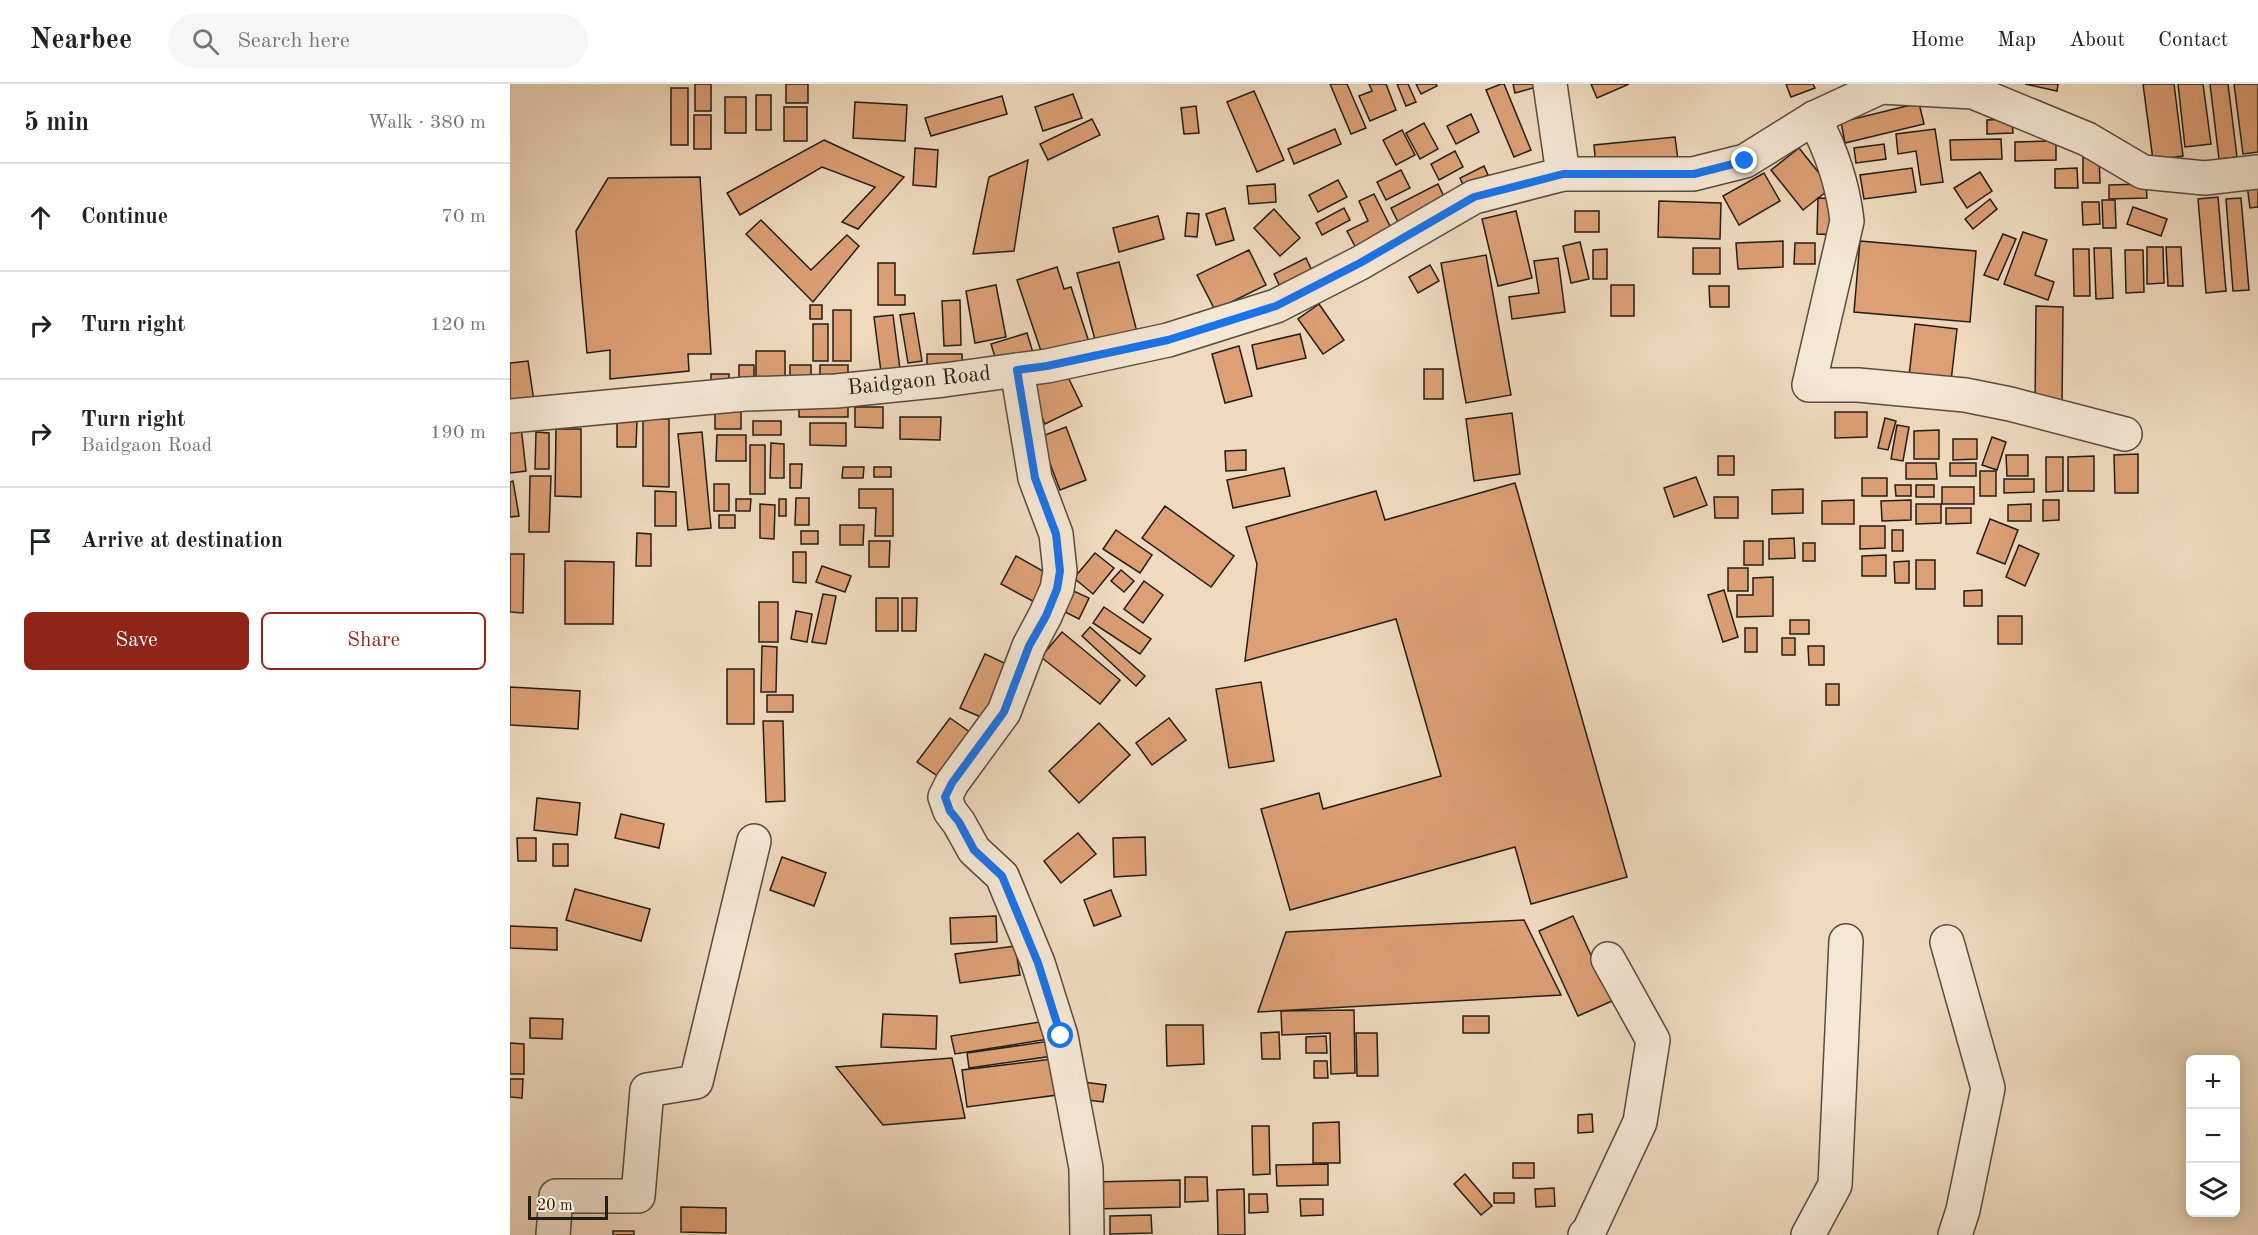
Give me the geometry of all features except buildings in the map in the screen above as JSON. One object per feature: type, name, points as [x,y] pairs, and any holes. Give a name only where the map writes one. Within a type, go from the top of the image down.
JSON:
[{"type":"street","points":[[1550,84],[1563,174]]},
{"type":"street","name":"Baidgaon Road","points":[[510,416],[745,394],[836,391],[944,380],[1047,366],[1168,340],[1276,306],[1360,263],[1474,197],[1563,174],[1694,174],[1745,161],[1814,118],[1881,87],[1937,87],[1973,92],[2087,139],[2142,172],[2205,178],[2258,171]]},
{"type":"street","points":[[1814,118],[1828,144],[1843,196],[1847,221],[1809,385],[1858,385],[1965,395],[2010,404],[2125,434]]},
{"type":"street","points":[[1017,370],[1035,478],[1056,534],[1060,571],[1057,589],[1046,616],[1029,646],[1004,712],[952,783],[945,797],[950,811],[959,822],[974,850],[1002,876],[1038,963],[1061,1036],[1086,1167],[1088,1235]]},
{"type":"street","points":[[553,1235],[556,1196],[638,1196],[647,1090],[696,1082],[754,841]]},
{"type":"street","points":[[1808,1235],[1834,1185],[1846,941]]},
{"type":"street","points":[[1947,942],[1988,1088],[1963,1210],[1955,1235]]},
{"type":"street","points":[[1585,1235],[1589,1232],[1640,1122],[1653,1040],[1608,959]]},
{"type":"route","points":[[1061,1036],[1038,963],[1002,876],[974,850],[959,822],[950,811],[945,797],[952,783],[1004,712],[1029,646],[1046,616],[1057,589],[1060,571],[1056,534],[1035,478],[1017,370],[1047,366],[1168,340],[1276,306],[1360,263],[1474,197],[1563,174],[1694,174],[1745,161]]}]
